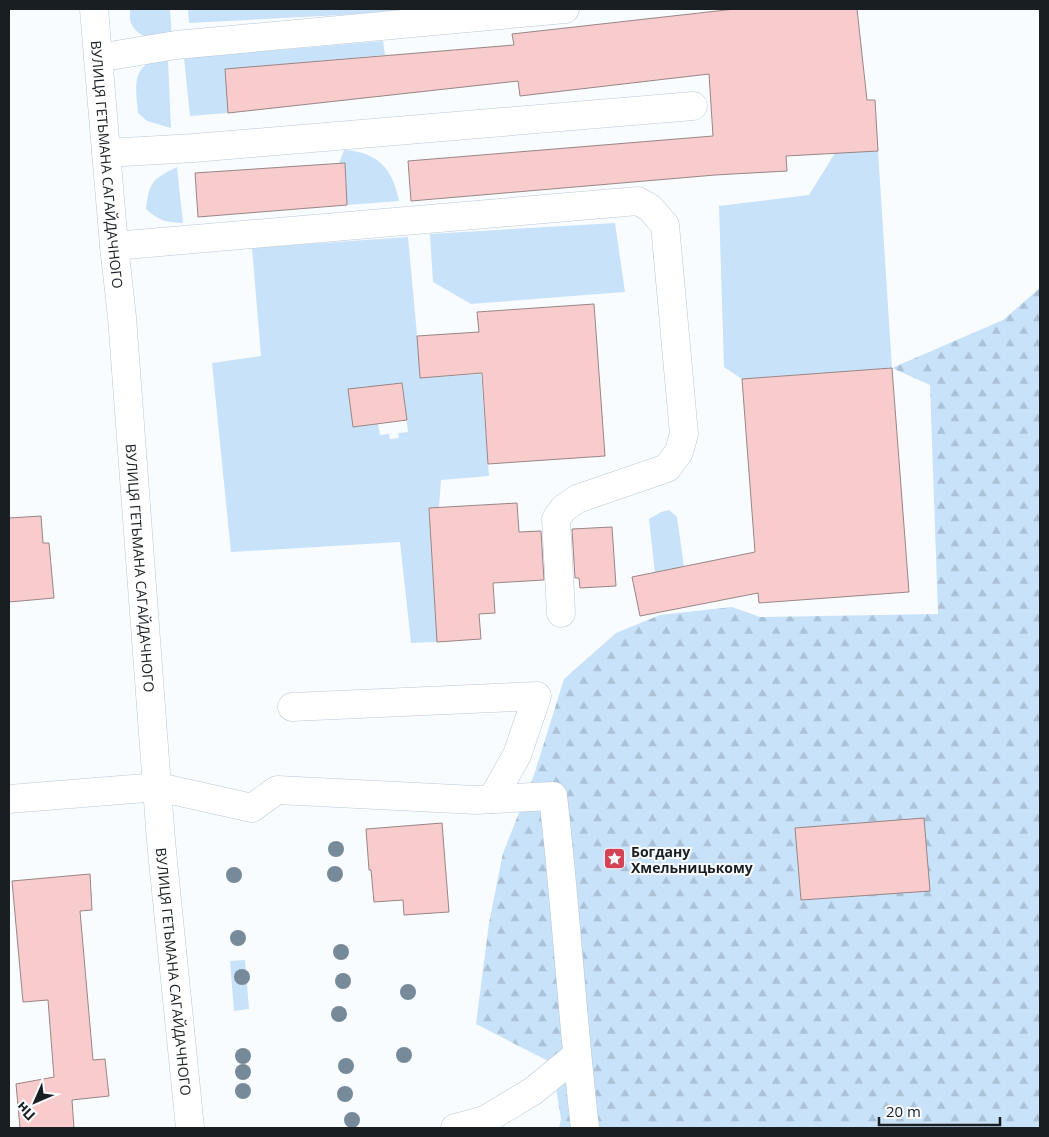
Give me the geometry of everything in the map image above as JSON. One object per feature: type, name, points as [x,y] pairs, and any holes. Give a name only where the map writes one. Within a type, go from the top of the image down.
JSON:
[{"type":"street","name":"ВУЛИЦЯ ГЕТЬМАНА САГАЙДАЧНОГО","points":[[94,9],[114,246],[122,317],[162,851],[190,1128]]},
{"type":"street","points":[[98,58],[176,45],[565,9]]},
{"type":"street","points":[[106,153],[182,149],[694,106]]},
{"type":"street","points":[[114,246],[638,201],[650,208],[665,225],[684,434],[679,452],[667,468],[578,499],[563,508],[556,520],[561,613]]},
{"type":"street","points":[[292,707],[537,696],[517,755],[492,799]]},
{"type":"street","points":[[9,799],[158,787],[252,808],[277,790],[476,800],[553,796],[585,1128]]},
{"type":"street","points":[[454,1128],[485,1120],[533,1091],[577,1055]]},
{"type":"green space","points":[[130,9],[170,9],[172,39],[150,38],[140,34],[131,23]]},
{"type":"green space","points":[[188,9],[456,9],[189,23]]},
{"type":"green space","points":[[383,41],[385,55],[225,69],[228,113],[190,116],[184,58]]},
{"type":"green space","points":[[154,60],[168,60],[171,128],[147,121],[138,113],[136,91],[140,71],[145,65]]},
{"type":"green space","points":[[344,150],[366,154],[382,164],[393,180],[399,201],[347,205],[345,163],[339,163]]},
{"type":"green space","points":[[878,151],[892,368],[742,379],[724,367],[719,206],[809,195],[835,153]]},
{"type":"green space","points":[[177,167],[183,223],[163,220],[146,209],[149,192],[154,182],[157,178]]},
{"type":"green space","points":[[615,223],[625,292],[471,304],[433,282],[430,234]]},
{"type":"green space","points":[[408,237],[421,378],[481,374],[489,476],[441,480],[439,507],[429,508],[437,642],[411,643],[400,542],[231,552],[212,363],[261,356],[252,248]],"holes":[[[402,383],[408,432],[398,433],[399,438],[390,439],[389,434],[380,435],[378,424],[353,427]]]},
{"type":"green space","points":[[1040,288],[1040,1128],[559,1128],[561,1119],[552,1063],[476,1024],[489,923],[503,853],[534,775],[564,679],[616,633],[660,615],[732,607],[760,617],[938,614],[930,385],[892,368],[1003,320]]},
{"type":"green space","points":[[669,510],[677,517],[684,567],[655,573],[649,519]]},
{"type":"green space","points":[[245,960],[249,1009],[234,1011],[230,961]]},
{"type":"building","points":[[735,9],[857,9],[867,100],[875,100],[878,151],[786,156],[787,171],[715,175],[411,201],[408,161],[713,136],[709,74],[520,96],[518,81],[228,113],[225,69],[514,45],[512,34]]},
{"type":"building","points":[[345,163],[347,205],[198,217],[195,173]]},
{"type":"building","points":[[594,304],[605,456],[488,464],[482,373],[420,378],[417,336],[479,332],[477,312]]},
{"type":"building","points":[[892,368],[909,592],[759,603],[758,593],[640,616],[632,577],[755,552],[742,379]]},
{"type":"building","points":[[402,383],[407,420],[353,427],[348,389]]},
{"type":"building","points":[[517,503],[519,532],[541,531],[544,580],[493,583],[495,613],[479,614],[481,639],[437,642],[429,508]]},
{"type":"building","points":[[41,516],[43,543],[49,543],[54,598],[9,602],[9,518]]},
{"type":"building","points":[[612,527],[616,586],[580,588],[579,578],[575,578],[572,529]]},
{"type":"building","points":[[924,818],[930,891],[801,900],[795,828]]},
{"type":"building","points":[[442,823],[449,912],[404,915],[403,900],[374,902],[366,829]]},
{"type":"building","points":[[90,874],[92,910],[80,911],[93,1060],[105,1059],[109,1096],[72,1100],[74,1128],[20,1128],[16,1084],[54,1077],[48,1000],[23,1002],[12,881]]},
{"type":"place","name":"Богдану Хмельницькому","points":[[615,859]]}]
